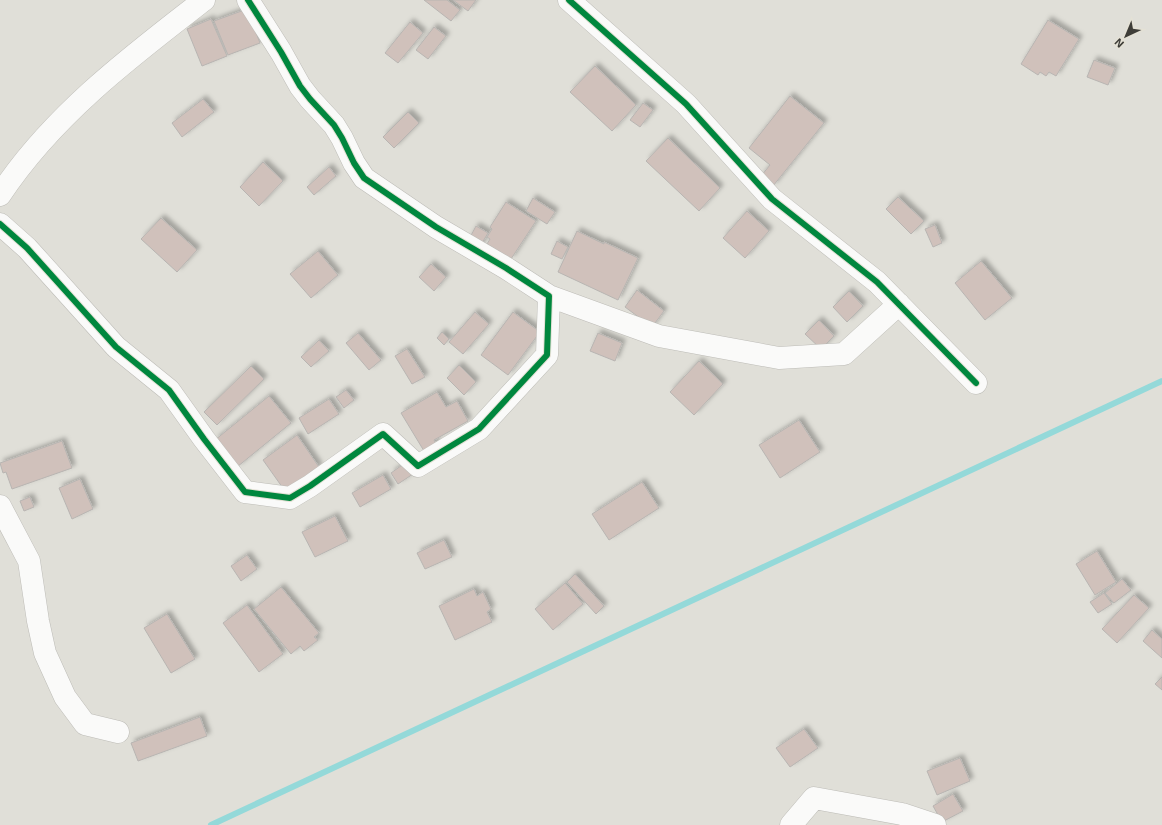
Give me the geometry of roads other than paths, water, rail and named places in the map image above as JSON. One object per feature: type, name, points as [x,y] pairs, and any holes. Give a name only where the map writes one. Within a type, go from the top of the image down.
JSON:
[{"type":"street","points":[[0,195],[16,171],[55,126],[131,56],[204,0]]},
{"type":"street","points":[[248,0],[281,52],[300,86],[334,125],[354,163],[364,178],[436,227],[506,268],[549,296],[659,336],[779,358],[844,354],[899,304]]},
{"type":"street","points":[[569,0],[686,104],[772,199],[877,282],[976,383]]},
{"type":"street","points":[[0,224],[27,248],[116,347],[169,390],[204,439],[245,492],[290,498],[310,486],[383,434],[418,466],[479,429],[547,355],[549,296]]},
{"type":"street","points":[[0,506],[29,561],[38,621],[45,653],[65,697],[84,724],[118,732]]},
{"type":"street","points":[[791,825],[814,798],[902,814],[935,825]]},
{"type":"waterway","points":[[211,825],[1162,381]]}]
